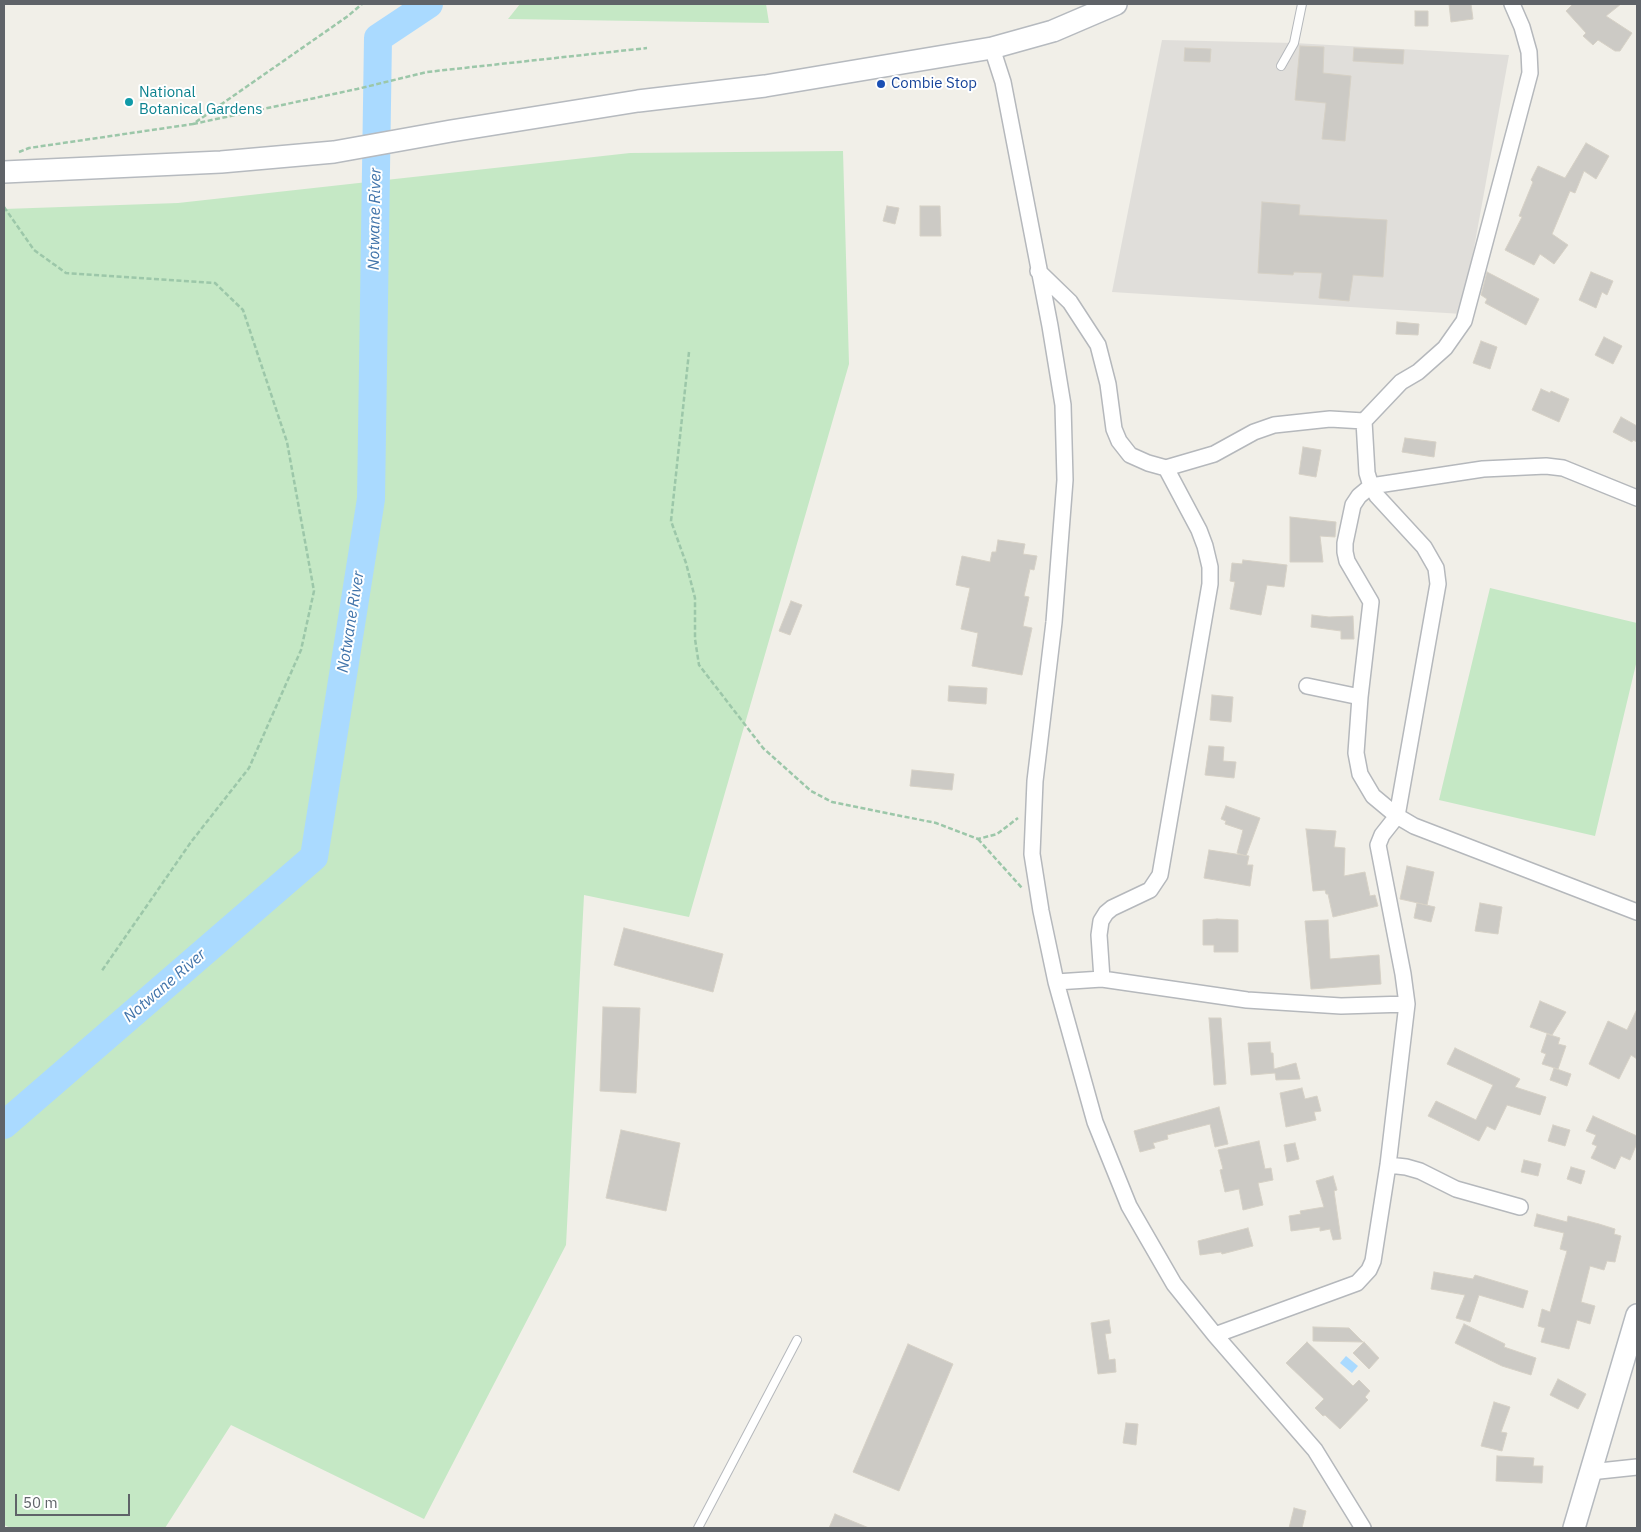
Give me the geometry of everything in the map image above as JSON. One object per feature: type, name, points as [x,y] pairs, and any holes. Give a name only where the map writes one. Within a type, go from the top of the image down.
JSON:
[{"type":"street","points":[[8,164],[222,162],[334,152],[450,131],[638,101],[765,86],[992,48],[1052,31],[1116,4]]},
{"type":"street","points":[[1215,1335],[1358,1283],[1369,1270],[1373,1261],[1388,1165],[1407,1004],[1378,845],[1382,836],[1397,816],[1438,584],[1436,568],[1424,547],[1377,496],[1372,486],[1367,474],[1364,421],[1402,382],[1418,372],[1445,348],[1464,321],[1530,73],[1527,43],[1512,4]]},
{"type":"street","points":[[992,48],[1003,82],[1050,326],[1062,405],[1065,480],[1054,622],[1034,799],[1032,854],[1041,911],[1056,982],[1095,1122],[1129,1206],[1174,1284],[1215,1335],[1315,1450],[1364,1528]]},
{"type":"street","points":[[1038,271],[1070,302],[1098,345],[1108,384],[1114,429],[1119,442],[1130,455],[1166,468],[1214,454],[1254,432],[1274,425],[1330,419],[1364,421]]},
{"type":"street","points":[[1637,498],[1563,468],[1546,466],[1483,469],[1372,486],[1359,496],[1353,505],[1344,552],[1347,561],[1371,602],[1360,697],[1356,753],[1360,774],[1373,796],[1397,816],[1414,826],[1637,912]]},
{"type":"street","points":[[1102,979],[1099,935],[1101,921],[1112,908],[1150,890],[1160,875],[1210,584],[1210,567],[1199,530],[1166,468]]},
{"type":"street","points":[[1307,686],[1360,697]]},
{"type":"street","points":[[1056,982],[1102,979],[1247,1000],[1341,1006],[1407,1004]]},
{"type":"street","points":[[1388,1165],[1420,1171],[1456,1189],[1520,1207]]},
{"type":"street","points":[[1574,1528],[1637,1314]]},
{"type":"street","points":[[1590,1472],[1637,1467]]},
{"type":"lane","points":[[1281,66],[1294,43],[1302,4]]},
{"type":"lane","points":[[698,1528],[797,1340]]},
{"type":"path","points":[[193,124],[348,16],[362,4]]},
{"type":"path","points":[[8,164],[29,148],[193,124],[427,72],[647,48]]},
{"type":"path","points":[[4,207],[34,250],[66,273],[215,283],[242,310],[287,442],[314,591],[301,650],[249,768],[191,842],[101,972]]},
{"type":"path","points":[[689,352],[671,521],[686,563],[695,598],[695,639],[699,665],[763,748],[811,790],[832,802],[936,823],[978,839],[1023,889]]},
{"type":"path","points":[[978,839],[997,834],[1019,818],[1034,799]]},
{"type":"shaded area","points":[[1162,40],[1294,43],[1509,55],[1462,314],[1112,292]]},
{"type":"green space","points":[[520,4],[766,4],[769,23],[508,19]]},
{"type":"green space","points":[[843,151],[849,364],[689,917],[584,895],[566,1245],[424,1519],[231,1425],[165,1528],[11,1528],[4,1525],[4,209],[178,203],[630,153]]},
{"type":"green space","points":[[1490,588],[1637,623],[1637,660],[1595,836],[1439,800]]},
{"type":"water","points":[[1346,1356],[1358,1366],[1352,1373],[1340,1363]]},
{"type":"building","points":[[1449,4],[1471,4],[1473,19],[1451,22]]},
{"type":"building","points":[[1573,4],[1621,4],[1606,16],[1632,33],[1620,51],[1615,51],[1598,40],[1593,45],[1583,36],[1586,33],[1566,11]]},
{"type":"building","points":[[1415,11],[1428,11],[1428,26],[1415,26]]},
{"type":"building","points":[[1300,46],[1324,47],[1323,73],[1351,76],[1345,141],[1322,139],[1326,103],[1295,100]]},
{"type":"building","points":[[1185,48],[1211,49],[1210,62],[1184,61]]},
{"type":"building","points":[[1354,48],[1404,50],[1403,64],[1353,61]]},
{"type":"building","points":[[1586,143],[1609,156],[1596,179],[1584,171],[1575,193],[1570,191],[1552,234],[1568,245],[1554,264],[1540,254],[1534,265],[1505,250],[1522,217],[1519,216],[1533,182],[1531,180],[1538,166],[1565,178]]},
{"type":"building","points":[[1262,202],[1300,205],[1299,215],[1387,220],[1383,277],[1353,275],[1349,301],[1319,298],[1322,273],[1294,272],[1293,275],[1258,273]]},
{"type":"building","points":[[887,206],[899,208],[895,224],[883,221]]},
{"type":"building","points":[[920,206],[940,206],[941,236],[920,236]]},
{"type":"building","points":[[1487,272],[1539,299],[1526,325],[1485,303],[1487,299],[1481,295]]},
{"type":"building","points":[[1591,272],[1613,281],[1607,295],[1602,292],[1596,308],[1579,300]]},
{"type":"building","points":[[1397,322],[1419,324],[1418,335],[1396,334]]},
{"type":"building","points":[[1604,337],[1622,346],[1613,364],[1595,355]]},
{"type":"building","points":[[1481,341],[1497,347],[1490,369],[1473,363]]},
{"type":"building","points":[[1541,389],[1569,399],[1559,422],[1532,410]]},
{"type":"building","points":[[1621,417],[1637,426],[1637,442],[1633,440],[1632,442],[1613,432]]},
{"type":"building","points":[[1405,438],[1436,442],[1434,457],[1402,452]]},
{"type":"building","points":[[1303,447],[1321,450],[1316,477],[1299,474]]},
{"type":"building","points":[[1290,517],[1336,522],[1335,537],[1320,536],[1323,562],[1290,562]]},
{"type":"building","points":[[998,540],[1025,544],[1023,554],[1037,556],[1034,570],[1030,569],[1024,596],[1029,597],[1023,626],[1032,628],[1022,675],[972,666],[978,633],[961,629],[970,588],[956,585],[962,556],[990,562],[992,552],[996,552]]},
{"type":"building","points":[[1243,560],[1287,565],[1284,587],[1267,585],[1261,615],[1230,609],[1235,582],[1230,581],[1232,563],[1242,564]]},
{"type":"building","points":[[791,601],[802,605],[790,635],[779,631]]},
{"type":"building","points":[[1312,615],[1329,617],[1353,616],[1354,639],[1341,639],[1341,631],[1311,627]]},
{"type":"building","points":[[949,686],[987,688],[986,704],[948,701]]},
{"type":"building","points":[[1212,695],[1233,697],[1231,722],[1210,720]]},
{"type":"building","points":[[1209,746],[1224,747],[1223,761],[1236,762],[1234,778],[1205,775]]},
{"type":"building","points":[[912,770],[954,774],[952,790],[910,786]]},
{"type":"building","points":[[1226,806],[1260,818],[1246,856],[1237,853],[1243,830],[1225,824],[1226,821],[1221,819]]},
{"type":"building","points":[[1306,829],[1336,831],[1334,847],[1345,848],[1344,876],[1365,872],[1370,896],[1375,895],[1378,906],[1333,917],[1328,894],[1326,894],[1325,890],[1313,891]]},
{"type":"building","points":[[1209,850],[1249,856],[1247,865],[1253,865],[1250,886],[1204,878]]},
{"type":"building","points":[[1407,866],[1434,872],[1427,905],[1400,899]]},
{"type":"building","points":[[1417,903],[1435,907],[1431,922],[1414,918]]},
{"type":"building","points":[[1480,903],[1502,907],[1498,934],[1475,931]]},
{"type":"building","points":[[1203,920],[1238,920],[1238,952],[1214,952],[1214,945],[1203,945]]},
{"type":"building","points":[[1328,920],[1330,959],[1379,955],[1381,984],[1311,989],[1305,921]]},
{"type":"building","points":[[624,928],[723,954],[713,992],[614,965]]},
{"type":"building","points":[[1540,1001],[1566,1012],[1552,1035],[1530,1027]]},
{"type":"building","points":[[603,1007],[640,1008],[636,1093],[600,1091]]},
{"type":"building","points":[[1637,1009],[1637,1059],[1631,1055],[1619,1079],[1589,1064],[1608,1021],[1627,1030]]},
{"type":"building","points":[[1209,1018],[1221,1018],[1226,1084],[1214,1085]]},
{"type":"building","points":[[1547,1034],[1560,1038],[1558,1044],[1566,1046],[1558,1069],[1542,1064],[1546,1054],[1541,1052]]},
{"type":"building","points":[[1270,1042],[1274,1069],[1296,1063],[1300,1079],[1276,1080],[1275,1073],[1251,1075],[1248,1043]]},
{"type":"building","points":[[1455,1048],[1520,1079],[1515,1087],[1546,1097],[1540,1115],[1507,1105],[1495,1130],[1487,1126],[1479,1141],[1428,1116],[1436,1101],[1476,1120],[1493,1085],[1447,1064]]},
{"type":"building","points":[[1554,1068],[1571,1074],[1567,1086],[1550,1080]]},
{"type":"building","points":[[1302,1088],[1305,1099],[1317,1096],[1321,1111],[1314,1112],[1316,1120],[1286,1127],[1280,1093]]},
{"type":"building","points":[[1219,1107],[1228,1144],[1215,1147],[1210,1124],[1167,1135],[1168,1139],[1153,1143],[1155,1148],[1140,1152],[1134,1131]]},
{"type":"building","points":[[1593,1116],[1637,1136],[1637,1143],[1630,1160],[1621,1156],[1615,1169],[1591,1158],[1597,1146],[1592,1144],[1596,1135],[1586,1131]]},
{"type":"building","points":[[1553,1125],[1570,1130],[1565,1146],[1548,1141]]},
{"type":"building","points":[[621,1130],[680,1143],[666,1211],[606,1198]]},
{"type":"building","points":[[1259,1141],[1265,1169],[1271,1168],[1273,1180],[1258,1183],[1263,1205],[1243,1210],[1239,1189],[1225,1192],[1220,1170],[1223,1169],[1218,1150]]},
{"type":"building","points":[[1295,1143],[1299,1159],[1287,1162],[1284,1145]]},
{"type":"building","points":[[1524,1160],[1541,1164],[1538,1176],[1521,1172]]},
{"type":"building","points":[[1571,1167],[1585,1171],[1581,1184],[1567,1179]]},
{"type":"building","points":[[1333,1176],[1337,1190],[1334,1191],[1341,1239],[1333,1240],[1330,1229],[1320,1231],[1320,1227],[1291,1231],[1289,1216],[1301,1214],[1300,1211],[1324,1207],[1316,1181]]},
{"type":"building","points":[[1537,1214],[1567,1222],[1568,1216],[1599,1224],[1615,1229],[1614,1234],[1621,1236],[1615,1262],[1607,1261],[1604,1270],[1590,1266],[1581,1302],[1595,1306],[1590,1324],[1577,1320],[1569,1349],[1541,1342],[1545,1328],[1538,1326],[1542,1309],[1550,1312],[1567,1251],[1560,1249],[1564,1233],[1534,1226]]},
{"type":"building","points":[[1248,1228],[1253,1246],[1222,1254],[1221,1252],[1200,1255],[1198,1241]]},
{"type":"building","points":[[1434,1272],[1473,1279],[1475,1275],[1528,1291],[1523,1308],[1479,1295],[1470,1322],[1456,1318],[1465,1295],[1431,1289]]},
{"type":"building","points":[[1109,1320],[1111,1333],[1105,1334],[1109,1360],[1115,1359],[1116,1372],[1098,1374],[1091,1323]]},
{"type":"building","points":[[1464,1324],[1505,1344],[1504,1347],[1536,1358],[1531,1375],[1502,1366],[1455,1343]]},
{"type":"building","points":[[1313,1327],[1349,1328],[1363,1342],[1313,1341]]},
{"type":"building","points":[[1307,1342],[1353,1386],[1359,1380],[1370,1391],[1365,1397],[1368,1400],[1340,1429],[1315,1408],[1324,1399],[1286,1363]]},
{"type":"building","points":[[1364,1342],[1379,1358],[1369,1369],[1353,1353]]},
{"type":"building","points":[[908,1344],[953,1364],[899,1491],[853,1472]]},
{"type":"building","points":[[1558,1379],[1586,1394],[1578,1409],[1550,1395]]},
{"type":"building","points":[[1494,1402],[1510,1407],[1501,1432],[1507,1433],[1502,1451],[1481,1446]]},
{"type":"building","points":[[1126,1423],[1138,1424],[1136,1445],[1123,1443]]},
{"type":"building","points":[[1497,1456],[1534,1458],[1533,1466],[1543,1466],[1542,1483],[1496,1481]]},
{"type":"building","points":[[1294,1508],[1306,1511],[1302,1528],[1289,1528]]},
{"type":"building","points":[[835,1514],[869,1528],[829,1528]]},
{"type":"waterway","name":"Notwane River","points":[[4,1125],[314,857],[371,499],[378,38],[429,4]]},
{"type":"place","name":"Combie Stop","points":[[881,84]]},
{"type":"place","name":"National Botanical Gardens","points":[[129,102]]}]
